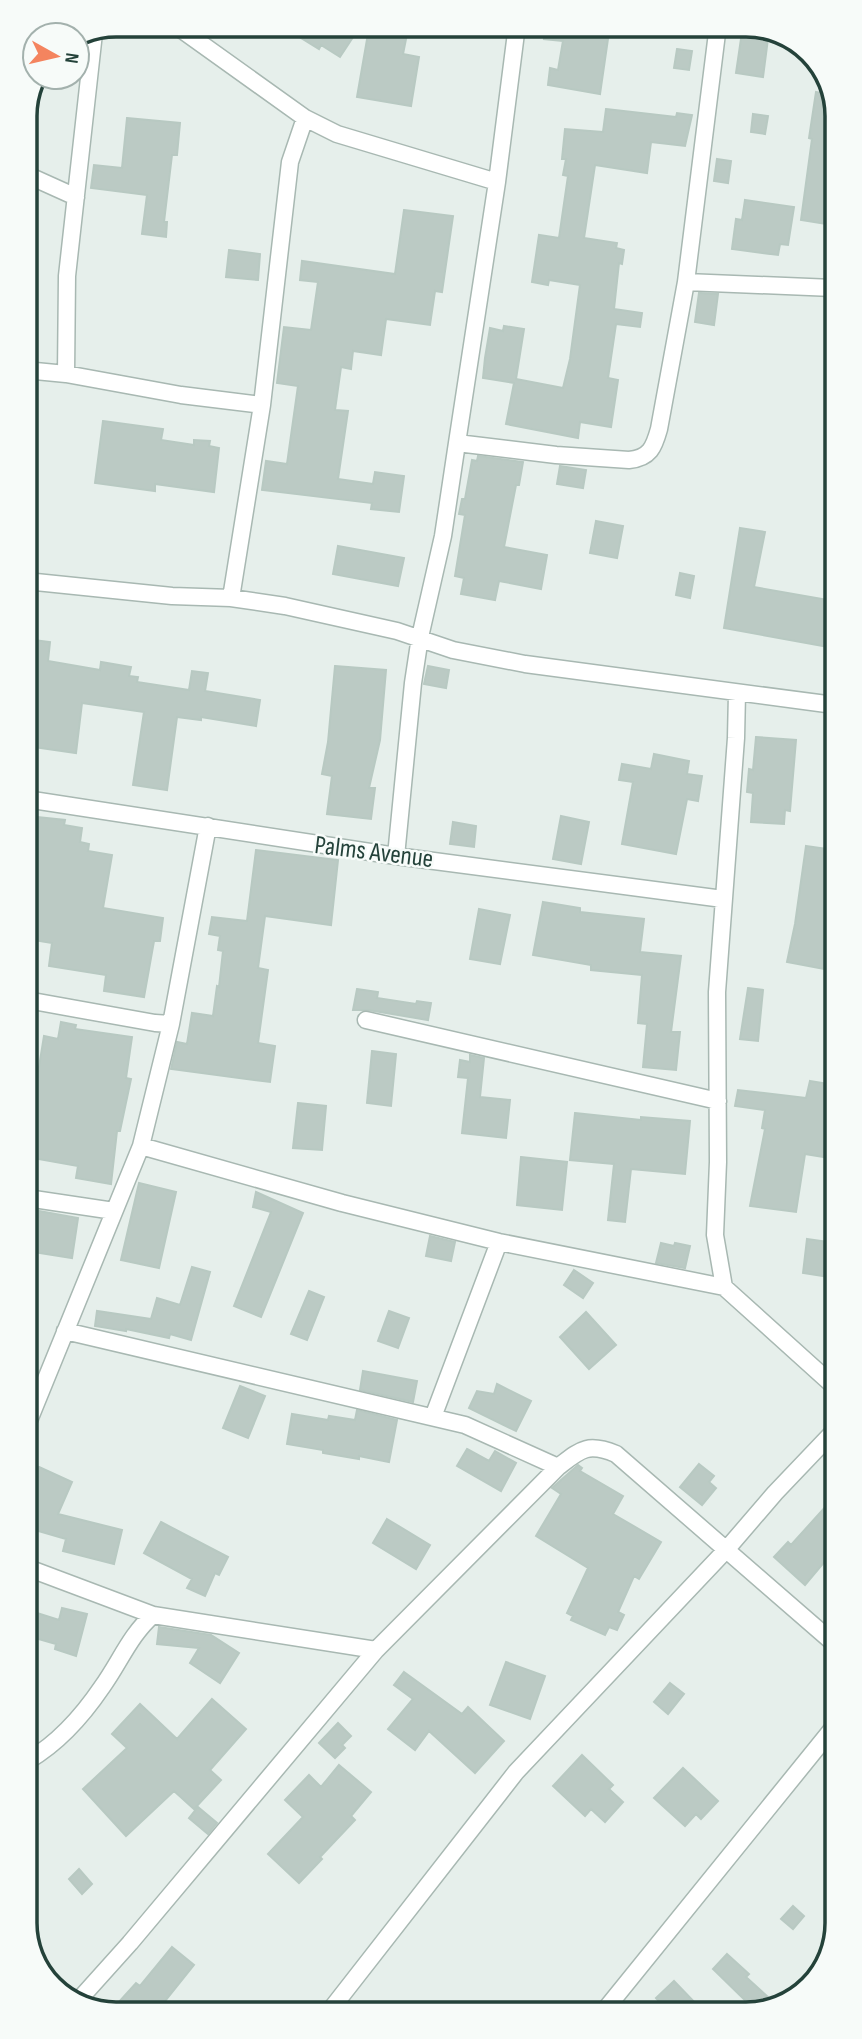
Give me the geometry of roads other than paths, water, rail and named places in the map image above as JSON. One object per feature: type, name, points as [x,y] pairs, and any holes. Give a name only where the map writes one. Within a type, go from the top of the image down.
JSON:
[{"type":"street","points":[[193,37],[305,117],[337,134],[496,182]]},
{"type":"street","points":[[396,856],[413,683],[420,638],[443,536],[515,37]]},
{"type":"street","points":[[457,443],[617,459],[639,459],[652,450],[659,429],[687,282],[717,37]]},
{"type":"street","points":[[66,374],[67,276],[93,40]]},
{"type":"street","points":[[231,598],[262,405],[290,162],[305,117]]},
{"type":"street","points":[[37,180],[75,197]]},
{"type":"street","points":[[687,282],[825,288]]},
{"type":"street","points":[[37,371],[181,395],[262,405]]},
{"type":"street","points":[[37,582],[172,596],[231,598],[285,606],[420,638],[453,650],[525,664],[825,704]]},
{"type":"street","points":[[724,1287],[715,1235],[717,992],[737,692]]},
{"type":"street","name":"Palms Avenue","points":[[37,801],[396,856],[723,899]]},
{"type":"street","points":[[37,1403],[141,1146],[171,1024],[208,826]]},
{"type":"street","points":[[37,1002],[171,1024]]},
{"type":"street","points":[[366,1020],[718,1101]]},
{"type":"street","points":[[141,1146],[342,1203],[499,1242],[724,1287],[825,1378]]},
{"type":"street","points":[[37,1199],[114,1211]]},
{"type":"street","points":[[433,1417],[499,1242]]},
{"type":"street","points":[[65,1331],[466,1424],[558,1467]]},
{"type":"street","points":[[37,1384],[45,1385]]},
{"type":"street","points":[[337,2002],[516,1772],[726,1550],[825,1441]]},
{"type":"street","points":[[83,1995],[376,1650],[558,1467],[582,1448],[601,1447],[616,1454],[825,1636]]},
{"type":"street","points":[[37,1571],[153,1615],[376,1650]]},
{"type":"street","points":[[37,1755],[73,1724],[103,1686],[136,1632],[153,1615]]},
{"type":"street","points":[[611,2002],[825,1738]]}]
